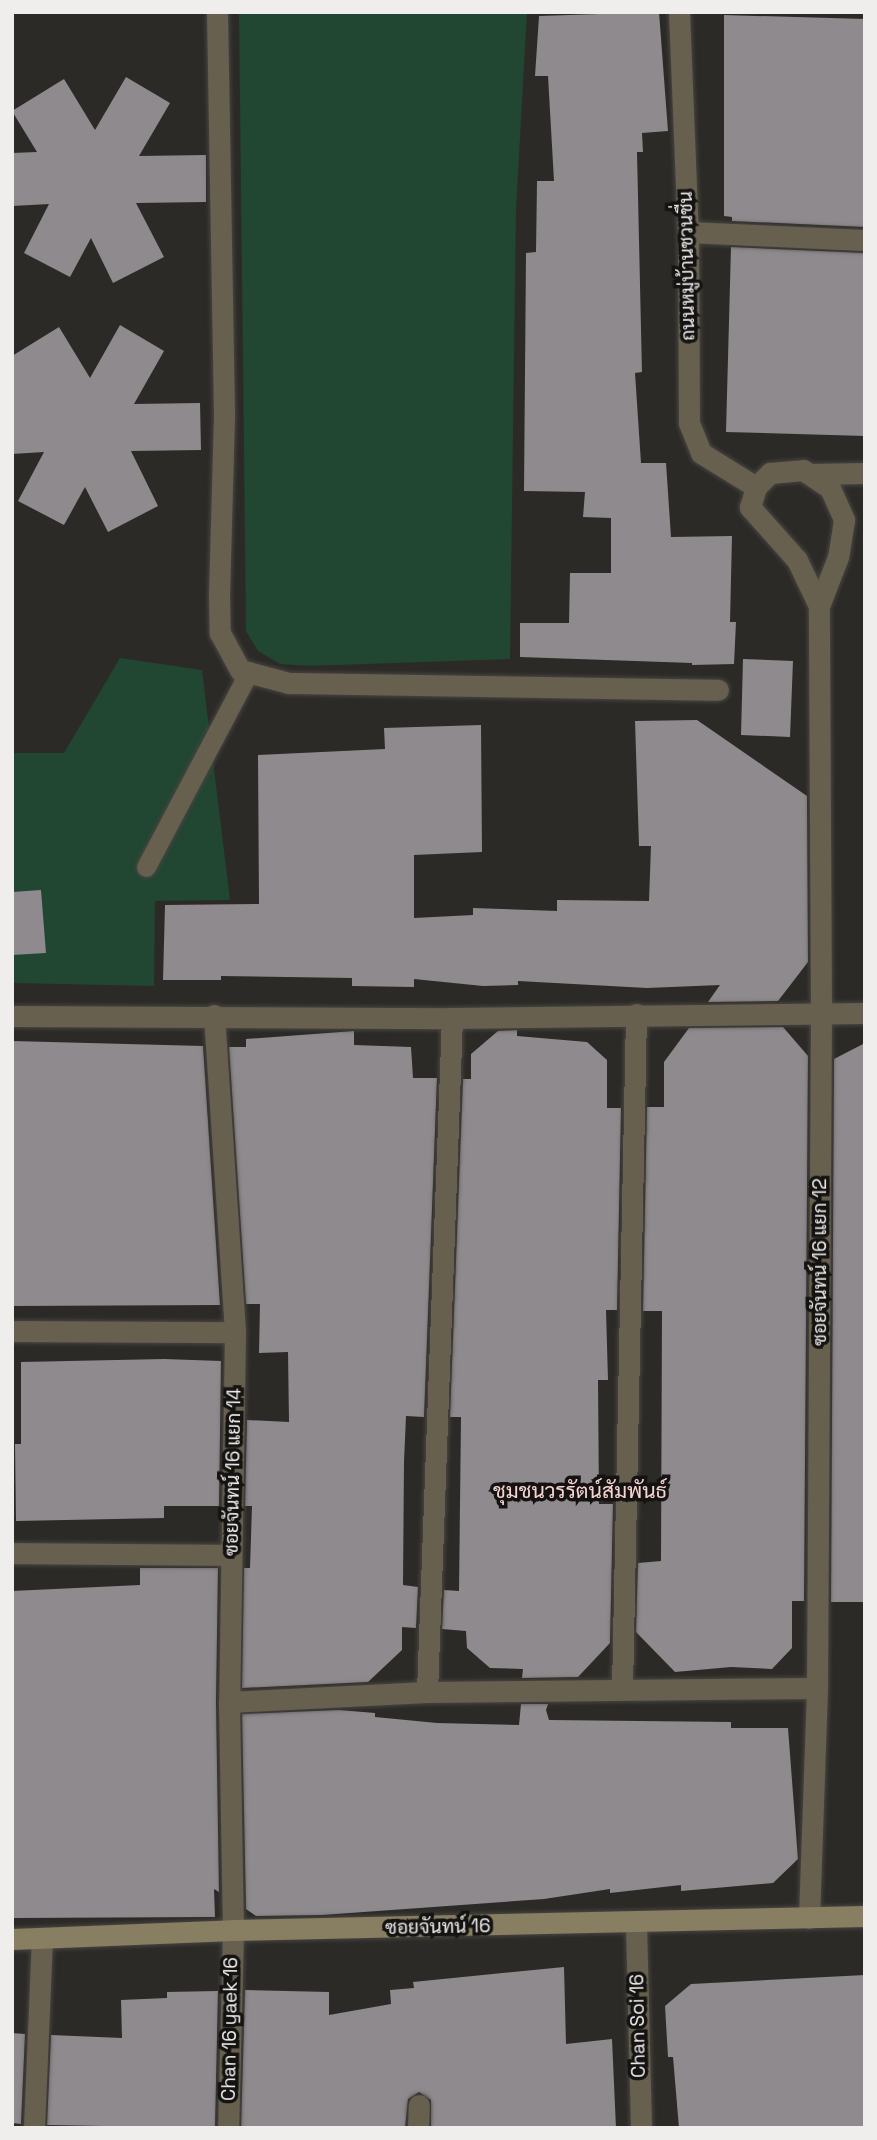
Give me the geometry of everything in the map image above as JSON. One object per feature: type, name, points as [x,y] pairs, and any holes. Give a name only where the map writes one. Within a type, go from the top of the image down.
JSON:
[{"type":"street","points":[[217,12],[224,416],[220,633],[240,670],[289,683],[719,690]]},
{"type":"street","name":"ถนนหมู่บ้านชวนชื่น","points":[[678,12],[688,232],[689,423],[701,453],[756,487]]},
{"type":"street","points":[[688,232],[865,240]]},
{"type":"street","points":[[803,470],[830,488],[844,520],[838,556],[819,606],[797,560],[750,507],[756,487],[770,474],[803,470]]},
{"type":"street","points":[[809,474],[865,472]]},
{"type":"street","name":"ซอยจันทน์ 16 แยก 12","points":[[809,1918],[817,1688],[821,1013],[819,606]]},
{"type":"street","points":[[12,1016],[452,1017],[865,1013]]},
{"type":"street","points":[[622,1689],[636,1014]]},
{"type":"street","name":"ซอยจันทน์ 16 แยก 14","points":[[214,1015],[235,1332],[229,1702],[233,1930]]},
{"type":"street","points":[[427,1692],[452,1017]]},
{"type":"street","points":[[12,1331],[235,1332]]},
{"type":"street","points":[[12,1553],[231,1555]]},
{"type":"street","points":[[229,1702],[427,1692],[817,1688]]},
{"type":"street","name":"ซอยจันทน์ 16","points":[[12,1939],[233,1930],[865,1916]]},
{"type":"street","name":"Chan Soi 16","points":[[636,1923],[640,2128]]},
{"type":"street","name":"Chan 16 yaek 16","points":[[228,2128],[233,1930]]},
{"type":"street","points":[[34,2128],[42,1938]]},
{"type":"street","points":[[418,2128],[419,2105]]},
{"type":"lane","points":[[146,867],[248,672]]},
{"type":"green space","points":[[239,12],[527,12],[516,209],[510,659],[309,666],[280,664],[258,651],[246,631]]},
{"type":"green space","points":[[120,658],[202,670],[230,900],[155,901],[154,986],[12,983],[12,753],[64,753]]},
{"type":"building","points":[[659,12],[668,131],[642,133],[643,152],[637,152],[642,372],[635,373],[641,463],[666,463],[671,537],[732,536],[730,622],[736,622],[734,664],[692,665],[520,657],[520,623],[569,623],[570,573],[611,573],[611,518],[583,517],[585,492],[524,491],[526,253],[536,252],[537,181],[554,181],[548,76],[535,76],[539,16]]},
{"type":"building","points":[[724,15],[865,19],[865,227],[732,221],[732,217],[724,216]]},
{"type":"building","points":[[126,77],[170,103],[139,156],[206,155],[206,202],[136,203],[164,257],[113,283],[91,238],[70,277],[24,253],[49,204],[12,206],[12,153],[37,152],[12,111],[64,79],[95,130]]},
{"type":"building","points":[[731,247],[865,253],[865,436],[726,432]]},
{"type":"building","points":[[120,325],[164,351],[134,404],[200,403],[201,450],[131,451],[158,506],[108,532],[85,487],[64,525],[18,501],[44,452],[12,454],[12,356],[59,327],[90,378]]},
{"type":"building","points":[[743,659],[793,661],[790,737],[741,735]]},
{"type":"building","points":[[697,720],[807,796],[808,962],[778,1001],[708,1002],[720,985],[647,988],[518,981],[518,985],[483,986],[414,979],[414,987],[352,986],[352,978],[221,976],[221,980],[163,980],[165,905],[259,904],[258,755],[385,749],[384,728],[481,725],[482,852],[414,855],[414,918],[473,915],[473,908],[557,911],[557,900],[649,901],[651,846],[639,846],[635,721]]},
{"type":"building","points":[[41,890],[46,953],[12,955],[12,892]]},
{"type":"building","points":[[783,1027],[808,1056],[804,1601],[792,1601],[792,1648],[772,1669],[731,1667],[675,1672],[636,1632],[638,1563],[661,1561],[662,1311],[643,1311],[647,1107],[664,1107],[664,1062],[689,1028]]},
{"type":"building","points":[[517,1030],[517,1036],[587,1042],[607,1060],[607,1108],[621,1108],[617,1310],[606,1310],[608,1380],[598,1380],[599,1504],[613,1504],[610,1643],[578,1677],[522,1678],[523,1669],[490,1668],[467,1648],[466,1631],[442,1629],[444,1590],[459,1591],[461,1417],[450,1417],[463,1079],[471,1079],[471,1054],[498,1031]]},
{"type":"building","points":[[354,1031],[354,1045],[411,1047],[413,1078],[437,1078],[424,1417],[406,1416],[404,1462],[403,1585],[418,1587],[416,1628],[402,1627],[402,1650],[368,1682],[242,1688],[244,1568],[250,1568],[252,1506],[245,1506],[247,1420],[289,1422],[288,1352],[259,1353],[260,1304],[246,1304],[229,1047],[246,1047],[246,1039]]},
{"type":"building","points":[[12,1041],[203,1046],[220,1305],[12,1306]]},
{"type":"building","points":[[865,1043],[865,1602],[831,1602],[834,1059]]},
{"type":"building","points":[[164,1359],[221,1361],[219,1506],[164,1506],[164,1518],[16,1521],[15,1444],[21,1444],[21,1362]]},
{"type":"building","points":[[140,1568],[218,1568],[216,1702],[219,1892],[214,1889],[215,1917],[12,1918],[12,1591],[140,1585]]},
{"type":"building","points":[[521,1704],[548,1704],[546,1710],[549,1720],[731,1722],[731,1728],[788,1728],[798,1859],[773,1883],[681,1891],[681,1885],[610,1893],[610,1889],[544,1899],[322,1915],[256,1916],[246,1909],[242,1714],[339,1710],[375,1713],[375,1717],[437,1723],[519,1725]]},
{"type":"building","points":[[564,1967],[566,2044],[612,2039],[616,2128],[431,2128],[431,2100],[419,2092],[408,2099],[405,2128],[241,2128],[245,1990],[329,1992],[329,2015],[391,2004],[390,1990],[414,1988],[413,1982]]},
{"type":"building","points":[[865,1975],[865,2128],[679,2128],[673,2057],[668,2057],[665,2006],[691,1984]]},
{"type":"building","points":[[218,1991],[215,2128],[47,2125],[51,2035],[122,2038],[121,2000],[167,1998],[167,1992]]},
{"type":"building","points":[[12,2033],[25,2034],[21,2124],[12,2123]]},
{"type":"district","name":"ชุมชนวรรัตน์สัมพันธ์","points":[[580,1491]]}]
